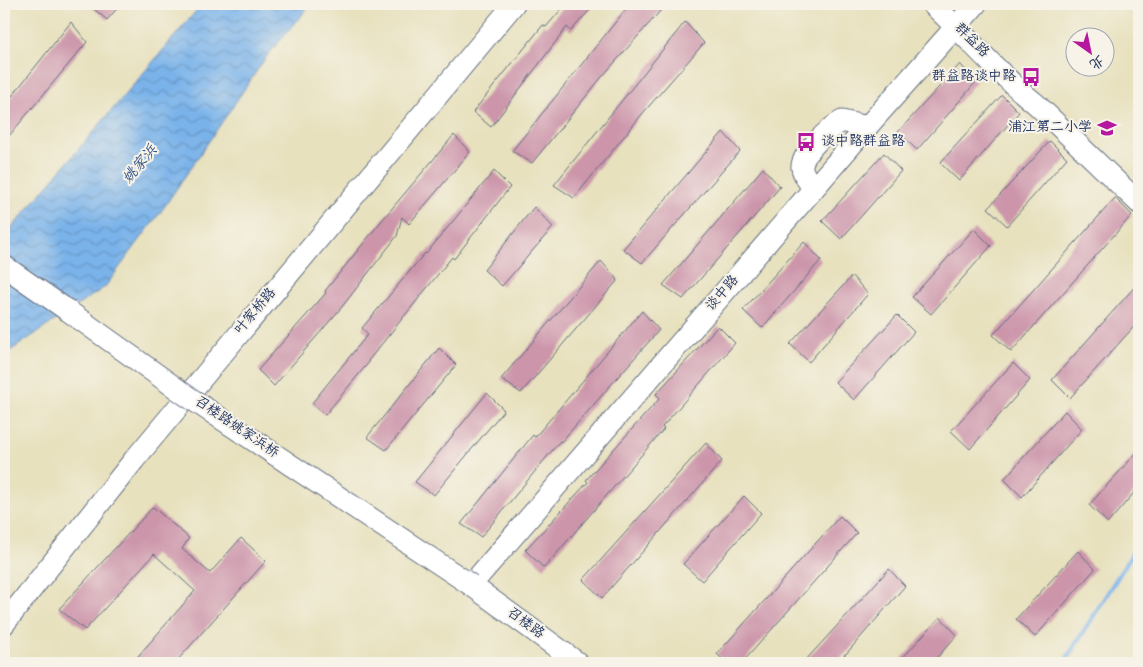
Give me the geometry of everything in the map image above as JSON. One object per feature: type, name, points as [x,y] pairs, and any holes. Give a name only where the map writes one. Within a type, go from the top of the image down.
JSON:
[{"type":"street","name":"叶家桥路","points":[[4,624],[134,460],[514,4]]},
{"type":"street","name":"群益路","points":[[932,4],[1019,90],[1139,203]]},
{"type":"street","name":"谈中路","points":[[471,585],[813,189],[976,4]]},
{"type":"street","points":[[813,189],[802,168],[804,157],[834,126],[842,121],[867,127]]},
{"type":"street","name":"召楼路姚家浜桥","points":[[4,266],[187,396],[471,585]]},
{"type":"street","name":"召楼路","points":[[471,585],[578,663]]},
{"type":"water","name":"姚家浜","points":[[202,4],[311,4],[267,56],[162,210],[105,287],[10,351],[4,359],[4,237]]},
{"type":"building","points":[[88,4],[121,4],[107,20]]},
{"type":"building","points":[[566,4],[595,4],[571,31],[567,27],[491,127],[473,112],[543,25],[546,27]]},
{"type":"building","points":[[630,4],[655,4],[661,10],[601,78],[532,163],[512,151]]},
{"type":"building","points":[[71,22],[87,42],[4,142],[4,106]]},
{"type":"building","points":[[685,22],[704,43],[643,113],[574,198],[554,185]]},
{"type":"building","points":[[960,64],[976,82],[917,150],[898,132]]},
{"type":"building","points":[[1002,95],[1019,112],[959,181],[940,163]]},
{"type":"building","points":[[723,132],[740,151],[642,263],[623,249]]},
{"type":"building","points":[[454,135],[470,152],[409,224],[402,217],[397,236],[341,308],[274,386],[258,370],[326,293],[325,291],[383,219]]},
{"type":"building","points":[[1050,141],[1067,158],[1007,226],[988,208]]},
{"type":"building","points":[[884,153],[901,171],[841,239],[822,221]]},
{"type":"building","points":[[763,168],[780,187],[683,299],[663,285]]},
{"type":"building","points":[[494,171],[510,187],[454,259],[452,257],[325,415],[312,403],[368,334],[362,328]]},
{"type":"building","points":[[1115,198],[1132,215],[1011,352],[993,335]]},
{"type":"building","points":[[534,207],[553,227],[502,286],[484,270]]},
{"type":"building","points":[[974,229],[991,246],[931,314],[912,297]]},
{"type":"building","points":[[804,242],[821,260],[762,328],[743,310]]},
{"type":"building","points":[[601,261],[618,280],[521,393],[501,379]]},
{"type":"building","points":[[852,276],[868,294],[809,362],[790,344]]},
{"type":"building","points":[[1139,282],[1139,321],[1070,398],[1052,380]]},
{"type":"building","points":[[642,311],[659,330],[560,441],[481,537],[461,524],[533,435],[535,437]]},
{"type":"building","points":[[897,315],[914,332],[854,400],[835,382]]},
{"type":"building","points":[[718,326],[735,343],[662,427],[664,429],[544,568],[525,550],[588,482],[586,480],[660,398],[656,394]]},
{"type":"building","points":[[439,348],[456,365],[386,450],[367,437]]},
{"type":"building","points":[[1013,363],[1030,380],[970,449],[951,431]]},
{"type":"building","points":[[487,393],[504,410],[434,495],[415,482]]},
{"type":"building","points":[[1065,411],[1082,429],[1022,497],[1004,479]]},
{"type":"building","points":[[706,443],[722,461],[602,598],[583,580]]},
{"type":"building","points":[[1139,450],[1139,487],[1108,523],[1089,505]]},
{"type":"building","points":[[744,496],[761,513],[702,581],[683,564]]},
{"type":"building","points":[[153,507],[189,538],[182,549],[210,573],[241,538],[266,561],[175,663],[132,663],[195,591],[154,554],[85,630],[59,609]]},
{"type":"building","points":[[840,516],[857,533],[742,663],[727,663],[717,654]]},
{"type":"building","points":[[1078,551],[1095,569],[1035,637],[1016,619]]},
{"type":"building","points":[[889,569],[905,586],[846,654],[836,663],[803,663]]},
{"type":"building","points":[[940,617],[957,635],[932,663],[898,663]]},
{"type":"waterway","points":[[1064,663],[1139,543]]},
{"type":"place","name":"群益路谈中路","points":[[1031,77]]},
{"type":"place","name":"浦江第二小学","points":[[1107,128]]},
{"type":"place","name":"谈中路群益路","points":[[806,142]]}]
